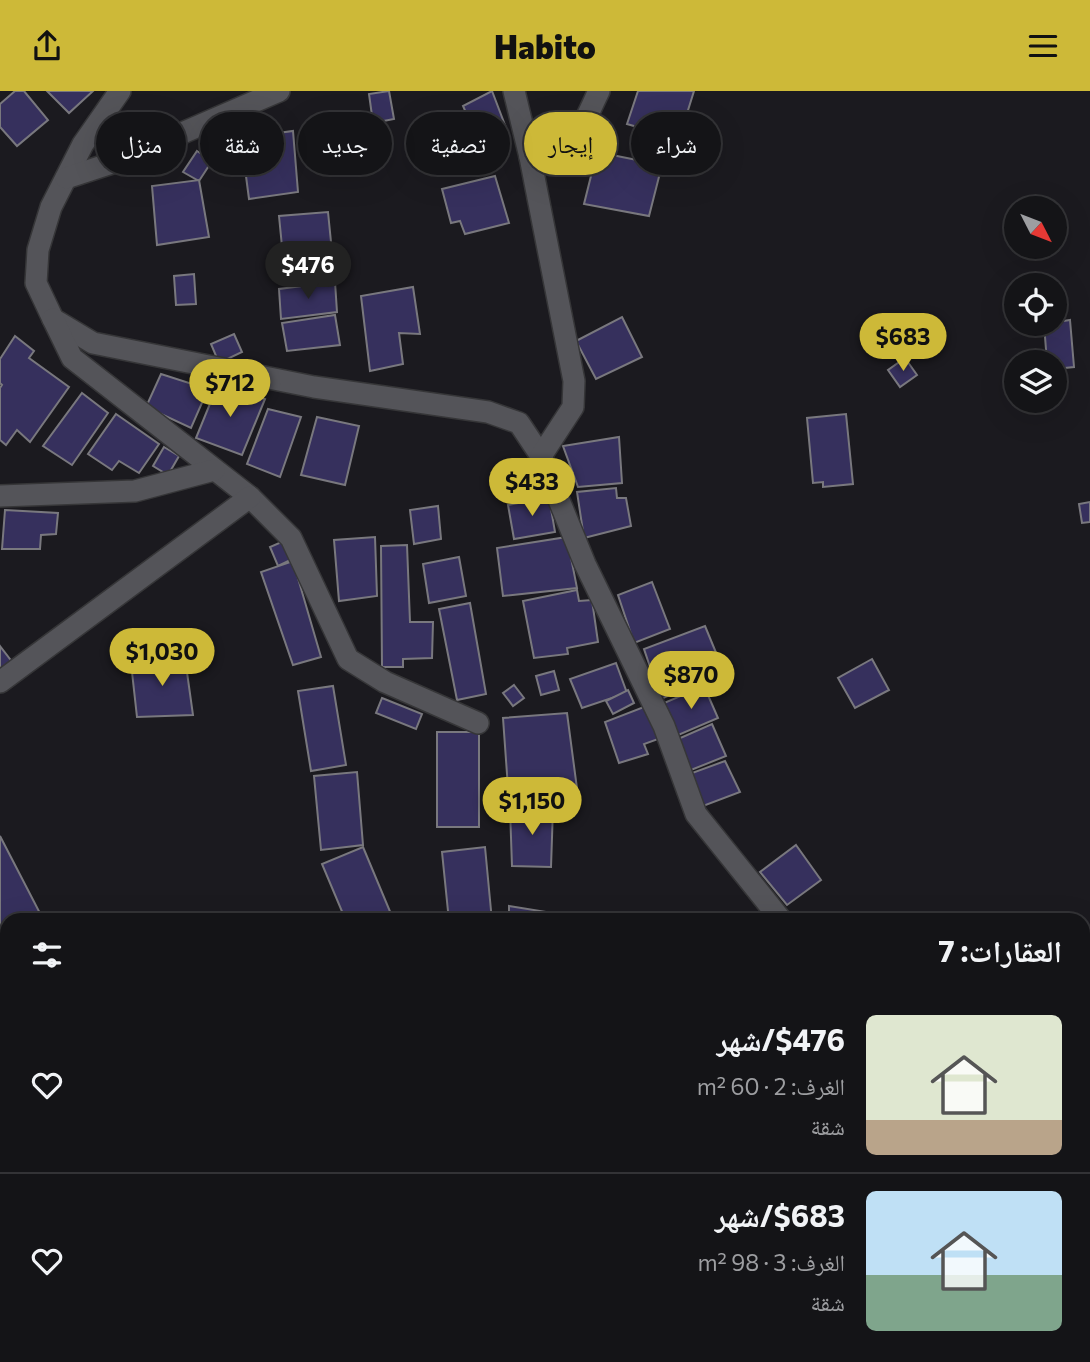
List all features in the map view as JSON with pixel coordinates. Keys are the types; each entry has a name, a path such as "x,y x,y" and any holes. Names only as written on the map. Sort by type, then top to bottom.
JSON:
{"street":[{"path":"120,91 83,144 51,207 38,250 36,283 72,358 250,497 291,538 348,659 385,682 478,723"},
{"path":"66,178 118,160 279,91"},
{"path":"514,91 524,132"},
{"path":"589,112 599,91"},
{"path":"534,175 574,381 573,407 541,456"},
{"path":"53,319 93,344 314,387 488,412 519,423 541,456 585,564 664,726 696,814 776,913"},
{"path":"0,496 135,491 214,470"},
{"path":"0,682 250,497"}],"building":[{"path":"15,91 24,91 48,120 17,146 0,127 0,104"},
{"path":"47,91 93,91 69,113"},
{"path":"389,91 394,119 392,112 371,112 369,94"},
{"path":"492,91 500,112 466,112 463,106"},
{"path":"638,91 694,91 687,112 631,112"},
{"path":"293,131 298,192 249,199 246,175 284,175 284,132"},
{"path":"197,151 200,153 200,175 203,175 199,181 186,174 186,168"},
{"path":"617,156 631,159 631,175 659,175 649,216 584,204 591,175 617,175"},
{"path":"495,176 509,223 465,234 460,221 451,223 442,189"},
{"path":"199,180 209,237 157,245 152,186"},
{"path":"328,212 334,272 285,277 279,216"},
{"path":"194,274 196,304 176,305 174,276"},
{"path":"335,282 337,312 281,319 279,289"},
{"path":"413,287 420,334 399,333 403,364 370,371 361,296"},
{"path":"335,315 340,345 287,351 282,323"},
{"path":"622,317 642,357 596,379 576,341"},
{"path":"1067,320 1070,320 1074,367 1067,368 1067,350 1046,350 1045,336 1067,336"},
{"path":"234,334 242,352 219,363 211,344"},
{"path":"15,336 34,351 29,358 69,387 30,442 17,430 6,445 0,440 0,359"},
{"path":"905,358 917,375 900,387 888,370"},
{"path":"161,374 208,389 191,428 146,407"},
{"path":"218,384 265,399 242,455 196,438"},
{"path":"82,393 108,413 72,465 43,446"},
{"path":"268,409 301,417 280,477 247,464"},
{"path":"116,414 159,444 139,473 119,461 112,470 88,454"},
{"path":"846,414 853,484 823,487 823,482 813,483 807,418"},
{"path":"317,417 359,426 345,485 301,475"},
{"path":"619,437 622,483 578,487 563,446"},
{"path":"164,447 179,456 168,475 153,466"},
{"path":"616,488 617,498 626,498 631,526 584,538 577,492"},
{"path":"549,497 555,532 514,539 508,505"},
{"path":"1090,502 1090,522 1082,523 1079,504"},
{"path":"438,506 441,539 414,544 410,510"},
{"path":"5,510 58,513 56,534 41,535 40,549 2,549"},
{"path":"293,537 301,555 278,566 270,547"},
{"path":"375,537 377,596 339,601 334,540"},
{"path":"567,537 577,588 503,596 497,548"},
{"path":"407,545 410,622 433,622 432,658 403,659 403,667 382,667 381,546"},
{"path":"459,557 466,596 429,603 423,564"},
{"path":"293,561 321,657 293,665 261,572"},
{"path":"652,582 670,629 634,643 618,595"},
{"path":"577,590 579,601 592,600 598,642 567,648 568,654 534,658 523,601"},
{"path":"470,603 486,694 457,700 439,609"},
{"path":"705,626 724,672 661,699 644,649"},
{"path":"0,646 13,663 0,672"},
{"path":"185,658 193,715 137,717 131,663"},
{"path":"872,659 889,690 855,708 838,678"},
{"path":"616,663 627,693 582,708 570,679"},
{"path":"554,671 559,690 541,695 536,676"},
{"path":"514,685 524,698 513,706 503,693"},
{"path":"333,686 346,765 311,771 298,691"},
{"path":"704,686 718,718 676,736 664,703"},
{"path":"628,690 634,703 613,714 606,701"},
{"path":"382,698 422,714 416,729 376,713"},
{"path":"649,705 661,738 644,744 648,754 619,763 605,722"},
{"path":"567,713 578,796 509,802 503,718"},
{"path":"712,724 726,756 691,770 678,739"},
{"path":"437,732 479,732 479,827 437,827"},
{"path":"725,761 740,792 703,806 692,773"},
{"path":"357,772 363,845 321,850 314,776"},
{"path":"553,808 551,867 512,866 510,809"},
{"path":"0,836 40,913 0,913"},
{"path":"796,845 821,880 787,905 760,872"},
{"path":"363,847 391,913 343,913 322,864"},
{"path":"485,847 491,913 448,913 442,852"},
{"path":"509,906 553,913 509,913"}]}
